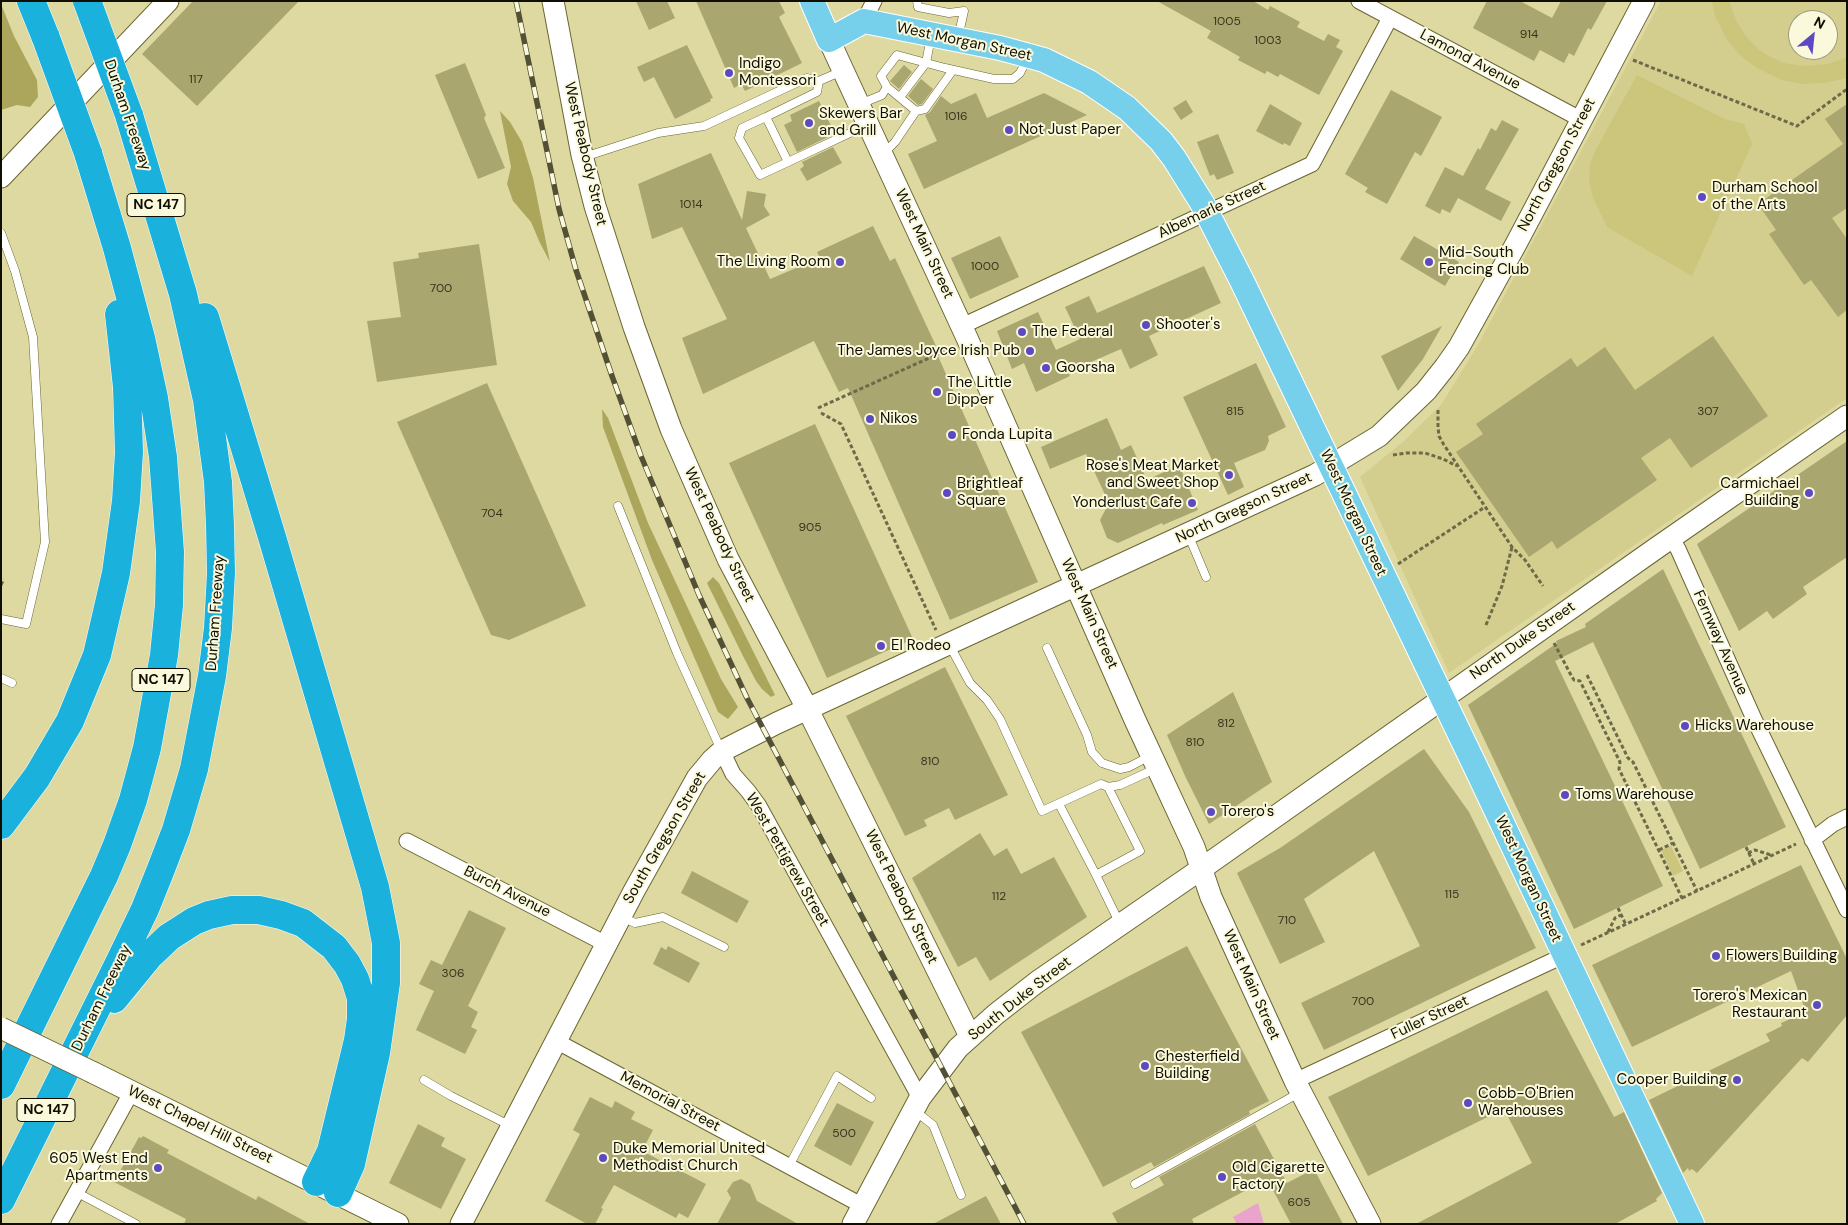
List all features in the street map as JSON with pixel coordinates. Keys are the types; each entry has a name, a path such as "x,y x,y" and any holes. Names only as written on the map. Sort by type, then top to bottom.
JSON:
{"highway":[{"name":"NC 147","path":"1,1085 100,885 133,800 157,701 169,605 170,552 163,457 154,398 141,338 117,248 88,153 31,1"},
{"name":"Durham Freeway","path":"1,1200 145,909 176,830 194,769 212,676 218,628 221,573 218,482 207,400 183,294 129,115 86,1"},
{"path":"1,825 42,769 74,712 97,655 116,573 126,501 129,452 123,337 116,298 117,248"},
{"path":"183,294 205,317 217,354 376,886 386,944 386,982 376,1053 351,1164 327,1188"},
{"path":"91,1020 117,997 137,970 169,938 194,921 232,910 258,910 281,915 303,923 334,947 347,964 355,979 361,998 358,1040 332,1151 327,1188"}],"main road":[{"path":"1,177 168,1"},
{"name":"West Peabody Street","path":"553,1 583,158 610,254 671,429 728,559 808,710 970,1036"},
{"name":"West Main Street","path":"812,1 962,326 1154,762 1194,847 1211,897 1298,1086 1370,1224"},
{"name":"North Gregson Street","path":"1076,586 1331,467 1380,436 1426,391 1445,367 1476,318 1644,1"},
{"name":"West Morgan Street","path":"829,40 869,11 931,35 1030,56 1060,67 1090,82 1127,108 1161,141 1174,158 1208,213 1442,698 1571,951 1688,1221"},
{"name":"North Duke Street","path":"1202,869 1442,698 1847,416"},
{"name":"South Gregson Street","path":"461,1224 606,944 704,768 722,751 777,723 808,710 943,639 1076,586"},
{"name":"South Duke Street","path":"858,1215 916,1104 942,1067 970,1036 1037,982 1202,869"},
{"name":"West Chapel Hill Street","path":"1,1028 132,1091 398,1224"}],"street":[{"name":"Lamond Avenue","path":"1359,1 1582,120"},
{"name":"Albemarle Street","path":"962,326 1312,164 1390,18"},
{"name":"Fernway Avenue","path":"1671,538 1678,549 1756,724 1847,910"},
{"name":"West Pettigrew Street","path":"722,751 733,774 759,806 916,1104"},
{"path":"1812,840 1833,824 1847,817"},
{"name":"Burch Avenue","path":"407,841 606,944"},
{"name":"Fuller Street","path":"1298,1086 1571,951"},
{"name":"Memorial Street","path":"556,1040 789,1166 858,1215"},
{"path":"59,1224 132,1091"}],"lane":[{"path":"917,1 918,7 949,13 964,11 958,40"},
{"path":"900,97 926,63 931,35"},
{"path":"916,111 887,87 880,76 897,55 994,79 1013,79 1020,73 1030,56"},
{"path":"583,158 658,133 704,126 807,78 819,82 844,70"},
{"path":"882,154 894,142 916,111 925,109 952,70"},
{"path":"819,82 817,92 742,128 739,138 760,175 869,124"},
{"path":"860,105 882,95 887,87"},
{"path":"766,117 788,162"},
{"path":"1,232 15,271 31,330 45,542 26,624 1,619"},
{"name":"West Pettigrew Street","path":"618,506 677,653 722,751"},
{"path":"1188,534 1206,577"},
{"path":"943,639 970,683 987,700 1000,719 1042,811 1101,784 1108,788 1140,851 1096,875"},
{"path":"1047,648 1087,735 1092,752 1102,763 1120,769 1154,762"},
{"path":"1,678 12,683"},
{"path":"1108,788 1120,785 1154,762"},
{"path":"1058,804 1121,925"},
{"path":"621,916 636,923 663,917 724,947"},
{"path":"789,1166 837,1076 871,1098"},
{"path":"424,1080 451,1096 511,1126"},
{"path":"1135,1184 1298,1086"},
{"path":"916,1104 932,1125 961,1194"},
{"path":"76,1192 136,1224"}],"path":[{"path":"1628,58 1797,126 1847,89"},
{"path":"818,408 947,350"},
{"path":"1438,410 1439,436 1484,507 1512,547 1525,560 1543,586"},
{"path":"821,413 841,424 943,639"},
{"path":"1393,455 1425,453 1444,459 1457,466"},
{"path":"1398,565 1484,507"},
{"path":"1486,625 1499,596 1512,547"},
{"path":"1,585 4,579"},
{"path":"1552,640 1572,677 1580,681 1620,762 1620,769 1682,898"},
{"path":"1588,675 1628,758 1633,762 1697,891"},
{"path":"1620,762 1628,758"},
{"path":"1659,850 1673,843"},
{"path":"1571,951 1796,844"},
{"path":"1746,847 1754,864"},
{"path":"1748,853 1755,850 1771,856"},
{"path":"1618,908 1626,925"},
{"path":"1608,933 1615,918 1621,915"}],"shaded area":[{"name":"Durham School of the Arts","path":"1661,1 1847,1 1847,398 1449,673 1360,477 1404,441 1441,405 1478,345"},
{"path":"1712,1 1729,1 1736,20 1745,35 1758,49 1769,56 1784,63 1804,66 1828,64 1847,57 1847,78 1825,83 1803,84 1781,80 1757,68 1742,57 1727,40 1715,16"},
{"path":"1,4 14,36 37,80 38,97 30,107 17,105 1,110"},
{"path":"1637,75 1725,119 1744,124 1752,144 1692,276 1607,227 1592,195 1589,179 1590,164 1595,151"},
{"path":"500,111 510,122 522,142 533,178 550,262 531,222 513,201 507,184 511,167"},
{"path":"602,409 608,418 648,523 721,679 738,707 728,719 718,712 652,560 603,427"},
{"path":"713,577 719,583 775,695 771,697 756,681 707,583"},
{"path":"1671,846 1683,871 1673,876 1661,850"},
{"path":"1258,1203 1264,1224 1237,1224 1233,1217"}],"building":[{"path":"193,1 299,1 197,106 142,54"},
{"path":"636,1 667,1 675,18 649,30"},
{"path":"696,1 779,1 785,13 779,17 802,63 745,91 741,84 734,88"},
{"path":"1157,1 1253,1 1268,10 1270,6 1300,22 1297,27 1324,41 1328,34 1340,40 1336,47 1343,51 1319,95 1280,74 1278,77 1267,71 1265,74 1238,60 1240,57 1207,38 1211,31"},
{"path":"1487,1 1520,1 1552,18 1561,1 1607,1 1591,30 1588,28 1574,56 1569,53 1564,63 1540,50 1534,61 1473,28"},
{"path":"687,45 713,98 710,99 711,101 675,119 654,77 644,82 637,67"},
{"path":"465,63 486,115 484,118 505,168 478,179 435,75"},
{"path":"904,65 912,72 899,89 890,81"},
{"path":"921,79 933,89 922,104 918,105 908,96"},
{"path":"1391,90 1442,117 1421,156 1415,152 1387,204 1365,192 1368,188 1345,174"},
{"name":"Not Just Paper","path":"976,93 987,118 1044,93 1087,115 924,189 908,154 937,141 925,115 930,112 941,96 951,104"},
{"path":"1186,100 1193,112 1181,120 1173,108"},
{"name":"Skewers Bar and Grill","path":"819,101 833,130 826,133 828,137 797,152 784,125 792,121 790,115"},
{"path":"1270,104 1302,123 1290,146 1284,143 1283,145 1256,131"},
{"path":"1847,104 1847,208 1832,218 1847,239 1847,310 1838,317 1811,280 1804,285 1769,234 1776,230 1758,204 1843,144 1825,119"},
{"path":"1502,120 1519,129 1485,189 1511,202 1501,221 1458,198 1450,213 1442,209 1440,214 1425,206 1445,167 1463,176 1478,148 1480,150 1491,128 1496,131"},
{"path":"1218,134 1234,173 1217,180 1214,174 1210,176 1197,142"},
{"path":"833,147 842,163 807,181 800,169 804,166 802,162"},
{"path":"711,153 742,220 747,191 766,194 764,206 770,215 746,228 770,279 820,258 817,252 873,226 890,261 895,258 936,346 934,347 1038,582 950,620 848,388 839,392 814,341 703,394 682,338 727,319 682,227 652,239 638,184"},
{"path":"1000,236 1019,277 970,299 951,258"},
{"path":"1414,236 1459,262 1445,286 1400,259"},
{"path":"479,244 497,365 377,382 367,321 401,317 393,262 419,258 418,253"},
{"path":"1204,266 1221,303 1149,336 1158,355 1130,369 1121,349 1068,372 1070,376 1036,392 1024,363 1012,369 997,331 1038,312 1056,350 1080,339 1065,307 1089,296 1097,313"},
{"path":"1442,326 1423,359 1398,391 1381,356"},
{"path":"1713,336 1768,416 1691,468 1670,438 1641,458 1657,480 1557,549 1552,541 1529,557 1456,452 1483,434 1476,424 1571,358 1577,367 1605,347 1635,390"},
{"path":"1256,363 1286,427 1268,436 1269,441 1265,450 1234,463 1244,487 1228,495 1183,397"},
{"path":"487,383 586,606 509,640 491,635 397,422"},
{"path":"1107,418 1121,450 1131,445 1147,480 1179,465 1198,510 1163,525 1162,523 1118,543 1107,538 1100,520 1109,503 1086,454 1050,469 1041,447"},
{"path":"815,424 913,639 827,678 729,463"},
{"name":"Carmichael Building","path":"1847,441 1847,557 1803,587 1807,594 1773,619 1767,611 1739,631 1697,544"},
{"path":"1663,569 1786,827 1700,869 1593,642 1555,661 1663,886 1574,929 1468,705 1557,643 1556,641 1586,627 1585,624"},
{"path":"945,667 1008,795 955,820 949,808 924,820 927,826 905,836 846,716"},
{"path":"1233,692 1272,782 1209,824 1167,735"},
{"path":"1424,749 1469,812 1536,948 1324,1050 1301,1003 1420,946 1374,851 1304,899 1325,942 1280,964 1237,873 1280,848"},
{"path":"980,833 994,856 1007,848 1021,874 1054,857 1087,917 990,981 976,957 958,967 912,878"},
{"name":"Flowers Building","path":"1801,865 1847,959 1847,1015 1808,1062 1802,1058 1697,1173 1692,1169 1689,1171 1688,1168 1683,1173 1649,1100 1770,1041 1766,1034 1782,1026 1781,1023 1806,1012 1791,971 1632,1047 1592,965"},
{"path":"692,871 749,901 737,923 681,893"},
{"path":"469,910 506,928 468,1006 478,1012 471,1027 477,1030 465,1054 416,1030 434,991 419,984 431,960 442,965"},
{"path":"668,946 700,963 689,983 653,964 661,947 666,950"},
{"name":"Chesterfield Building","path":"1187,946 1269,1101 1249,1111 1250,1114 1154,1167 1151,1162 1103,1187 1021,1032"},
{"name":"Cobb-O'Brien Warehouses","path":"1547,990 1614,1117 1624,1112 1662,1193 1656,1199 1657,1201 1615,1224 1416,1224 1532,1163 1504,1109 1368,1176 1328,1097"},
{"name":"Duke Memorial United Methodist Church","path":"590,1097 612,1108 615,1101 635,1112 631,1119 653,1130 642,1151 706,1184 688,1218 679,1213 676,1218 614,1185 601,1208 603,1209 595,1224 587,1224 545,1201 580,1134 573,1130"},
{"path":"837,1103 874,1122 851,1166 814,1146"},
{"path":"418,1124 445,1138 441,1146 466,1159 441,1209 389,1183"},
{"name":"Old Cigarette Factory","path":"1255,1124 1287,1183 1314,1169 1343,1224 1291,1224 1267,1179 1192,1219 1194,1224 1118,1224 1112,1213 1164,1185 1159,1177"},
{"name":"605 West End Apartments","path":"143,1136 169,1150 167,1153 256,1200 258,1196 310,1224 184,1224 186,1219 114,1182 139,1137"},
{"path":"741,1179 750,1184 757,1201 798,1224 717,1224 731,1198 727,1191 733,1182"},
{"path":"986,1196 1001,1224 933,1224"}],"railway":[{"path":"516,1 559,209 576,270 641,456 699,595 747,698 1024,1224"}],"place":[{"name":"Indigo Montessori","path":"729,73"},
{"name":"Skewers Bar and Grill","path":"809,123"},
{"name":"Not Just Paper","path":"1009,130"},
{"name":"Durham School of the Arts","path":"1702,197"},
{"name":"The Living Room","path":"840,262"},
{"name":"Mid-South Fencing Club","path":"1429,262"},
{"name":"Shooter's","path":"1146,325"},
{"name":"The Federal","path":"1022,332"},
{"name":"The James Joyce Irish Pub","path":"1030,351"},
{"name":"Goorsha","path":"1046,368"},
{"name":"The Little Dipper","path":"937,392"},
{"name":"Nikos","path":"870,419"},
{"name":"Fonda Lupita","path":"952,435"},
{"name":"Rose's Meat Market and Sweet Shop","path":"1229,475"},
{"name":"Brightleaf Square","path":"947,493"},
{"name":"Carmichael Building","path":"1809,493"},
{"name":"Yonderlust Cafe","path":"1192,503"},
{"name":"El Rodeo","path":"881,646"},
{"name":"Hicks Warehouse","path":"1685,726"},
{"name":"Toms Warehouse","path":"1565,795"},
{"name":"Torero's","path":"1211,812"},
{"name":"Flowers Building","path":"1716,956"},
{"name":"Torero's Mexican Restaurant","path":"1817,1005"},
{"name":"Chesterfield Building","path":"1145,1066"},
{"name":"Cooper Building","path":"1737,1080"},
{"name":"Cobb-O'Brien Warehouses","path":"1468,1103"},
{"name":"Duke Memorial United Methodist Church","path":"603,1158"},
{"name":"605 West End Apartments","path":"158,1168"},
{"name":"Old Cigarette Factory","path":"1222,1177"}]}
